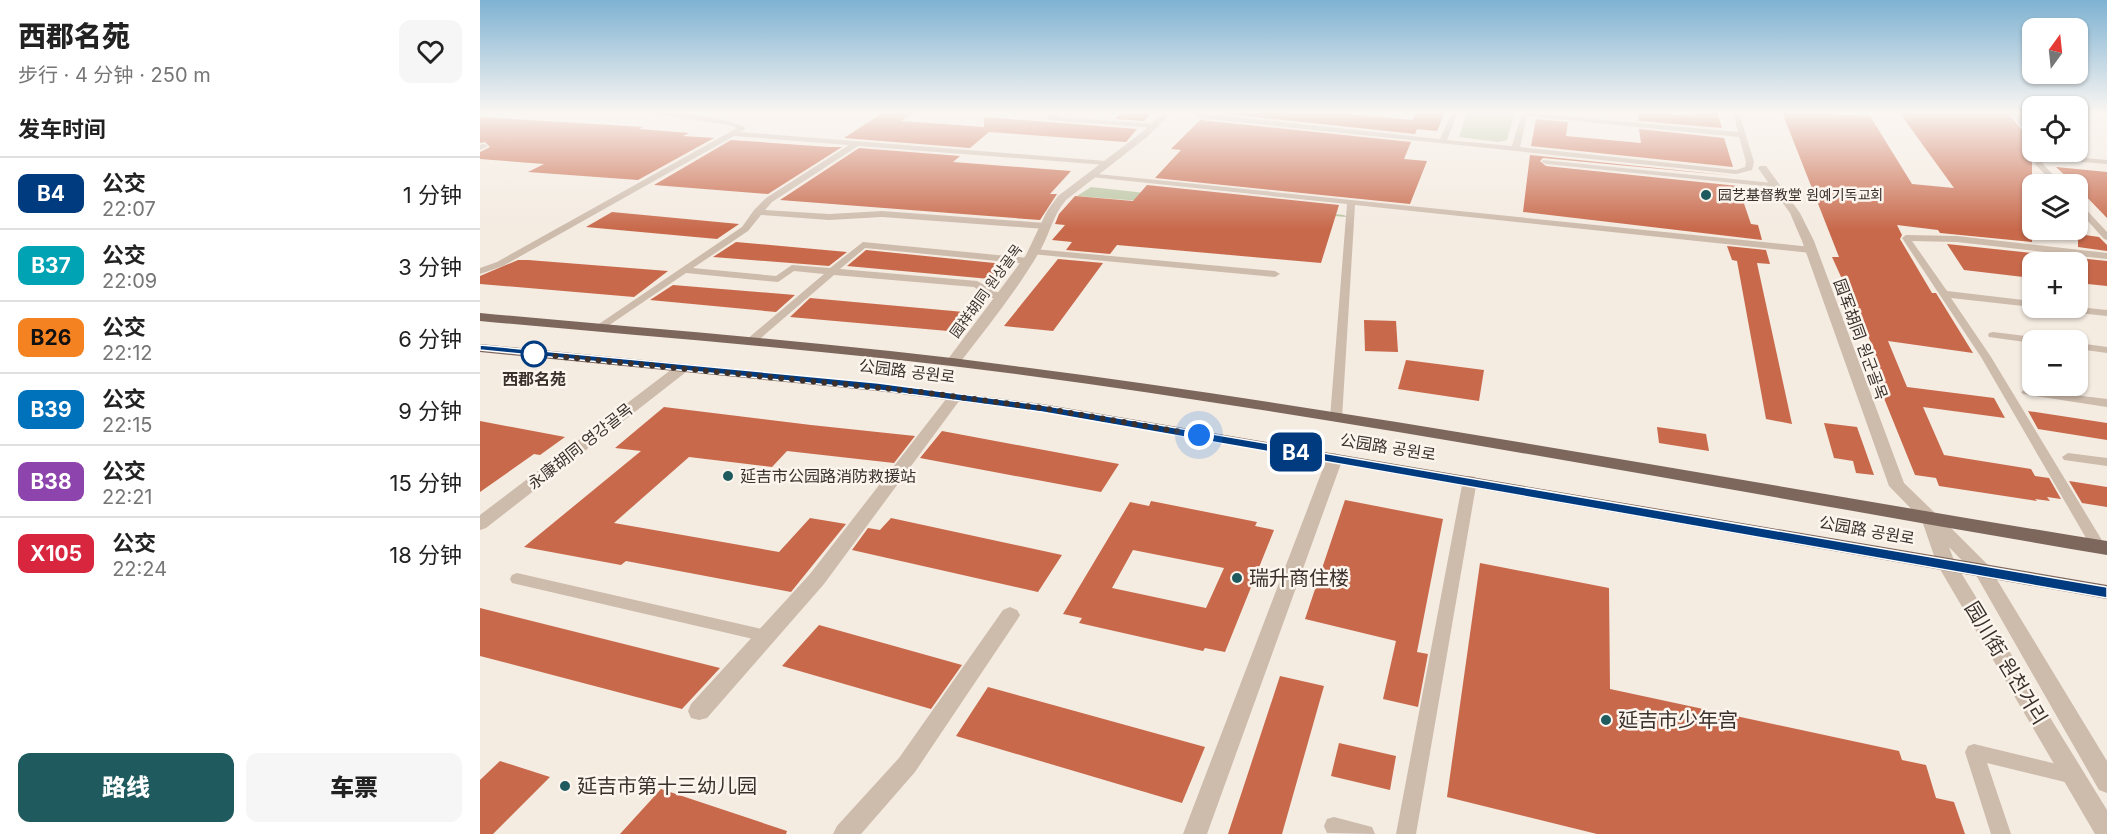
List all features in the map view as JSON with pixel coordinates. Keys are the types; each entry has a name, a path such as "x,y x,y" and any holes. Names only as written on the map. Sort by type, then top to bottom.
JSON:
{"main road":[{"name":"公园路 공원로","path":"480,317 952,362 1336,418 2102,547"},
{"name":"公园路 공원로","path":"483,350 955,397 1042,408 1470,480 2107,592"}],"street":[{"name":"园祥胡同 원상골목","path":"952,362 1031,256 1061,199 1122,151"},
{"name":"园军胡同 원군골목","path":"1756,165 1795,213 1811,250 1897,486 1930,518"},
{"name":"永康胡同 영강골목","path":"480,524 681,369"},
{"path":"699,711 817,579 955,397"},
{"path":"1195,834 1335,458"},
{"name":"园川街 원천거리","path":"1930,518 1946,564 2107,832"},
{"name":"园川街 원천거리","path":"1930,518 1982,570 2107,782"},
{"path":"845,834 907,765 1010,615"}],"lane":[{"path":"480,272 500,264 704,151"},
{"path":"598,328 745,229 769,200 845,151"},
{"path":"947,151 1106,163"},
{"path":"1550,151 1736,172 1756,165 1750,151"},
{"path":"2088,159 2107,162"},
{"path":"1546,162 1773,185"},
{"path":"2038,162 2048,174"},
{"path":"1091,175 1811,250"},
{"path":"1336,418 1351,203"},
{"path":"757,212 829,217 882,214 1045,226"},
{"path":"2088,217 2107,237"},
{"path":"2102,547 1946,294 1906,238 1946,238 2107,256"},
{"path":"750,342 863,245 1275,274"},
{"path":"480,279 500,264"},
{"path":"685,270 778,279 792,268 832,271 977,284 992,295 1001,297"},
{"path":"1946,294 2022,303"},
{"path":"2088,311 2107,313"},
{"path":"1993,335 2022,338"},
{"path":"2088,347 2107,350"},
{"path":"2056,396 2107,403"},
{"path":"2068,457 2107,462"},
{"path":"1406,834 1470,480"},
{"path":"517,579 766,636"},
{"path":"2001,834 1974,752 2075,776"},
{"path":"1334,826 1365,834"}],"green space":[{"path":"1091,187 1344,215 1347,217 1077,196"}],"building":[{"path":"691,151 638,180 528,172 544,164 480,159 480,152"},
{"path":"712,151 836,151 768,194 654,185"},
{"path":"855,151 896,151 960,156 953,162 1071,171 1050,194 1057,194 1040,220 780,200"},
{"path":"1180,151 1407,151 1404,159 1427,161 1410,204 1155,178"},
{"path":"1578,151 1728,151 1733,167"},
{"path":"1797,151 1892,151 1912,184 1954,188 1927,151 2022,151 2022,162 2032,162 2032,174 2022,174 2022,240 2032,240 2032,242 1940,233 1938,230 1897,225 1902,235 1900,239 1932,293 1936,293 1973,353 1888,341 1907,387 1994,398 2005,418 1923,407 1944,455 2031,469 2035,476 2049,478 2061,499 2047,497 2050,501 2035,499 2037,501 1939,486 1936,478 1915,475 1862,344 1872,345 1832,257 1839,257"},
{"path":"1530,155 1735,176 1543,158 1540,161 1546,166 1738,186 1751,224 1758,225 1762,240 1523,212"},
{"path":"2056,167 2107,172 2107,218 2088,198 2088,174 2063,174"},
{"path":"1147,185 1339,205 1321,263 1117,245 1110,254 1066,250 1072,242 1052,240 1065,225 1055,224 1059,214 1075,196 1133,201"},
{"path":"612,212 739,224 717,239 586,227"},
{"path":"2088,235 2099,237 2107,245 2107,251 2078,247 2078,240 2088,240"},
{"path":"736,242 847,252 829,266 713,257"},
{"path":"1947,244 2023,252 2022,277 1964,270"},
{"path":"1727,246 1766,250 1770,264 1757,263 1792,424 1766,419 1737,261 1732,260"},
{"path":"866,250 1004,264 990,279 847,266"},
{"path":"1058,259 1103,263 1053,331 1004,326"},
{"path":"2088,259 2107,261 2107,286 2088,284"},
{"path":"518,260 668,271 634,297 480,284 480,276"},
{"path":"673,285 795,295 776,312 650,300"},
{"path":"810,298 964,312 948,331 790,317"},
{"path":"1364,320 1396,321 1398,352 1365,351"},
{"path":"1406,360 1484,370 1479,401 1398,389"},
{"path":"664,407 915,436 894,463 787,451 772,467 689,457 614,523 779,552 810,518 846,524 791,592 626,561 621,565 524,547 641,451 615,448"},
{"path":"2028,411 2107,423 2107,440 2038,429"},
{"path":"480,421 565,437 540,455 534,454 480,492"},
{"path":"1824,423 1857,427 1874,475 1856,473 1853,461 1834,458"},
{"path":"1657,427 1706,434 1709,451 1659,443"},
{"path":"942,431 1119,464 1101,492 920,458"},
{"path":"2069,481 2107,487 2107,507 2082,503"},
{"path":"1345,500 1443,519 1417,652 1428,654 1418,707 1383,699 1396,641 1305,619"},
{"name":"瑞升商住楼","path":"1151,501 1257,522 1255,526 1274,530 1225,652 1205,648 1203,651 1079,623 1082,618 1063,614 1130,502 1149,506","holes":["1133,550 1224,568 1206,608 1112,588"]},
{"path":"891,518 1062,555 1038,592 852,550 868,528 880,530"},
{"name":"延吉市少年宫","path":"1480,563 1609,588 1610,689 1899,751 1902,760 1926,765 1936,798 1954,802 1965,834 1597,834 1447,797"},
{"path":"480,608 720,668 682,709 480,656"},
{"path":"819,625 962,665 931,709 782,666"},
{"path":"1280,676 1324,686 1282,834 1228,834"},
{"path":"988,687 1205,747 1182,803 956,736"},
{"path":"1339,743 1396,756 1390,790 1331,776"},
{"path":"500,761 550,777 493,834 480,834 480,780"},
{"path":"661,789 787,831 786,834 620,834"}],"bus line":[{"name":"B4","path":"480,348 878,387 1042,408 1494,484 2107,592"}],"place":[{"name":"园艺基督教堂 원예기독교회","path":"1706,195"},
{"name":"西郡名苑","path":"534,354"},
{"name":"延吉市公园路消防救援站","path":"728,476"},
{"name":"瑞升商住楼","path":"1237,578"},
{"name":"延吉市少年宫","path":"1606,720"},
{"name":"延吉市第十三幼儿园","path":"565,786"}],"route":[{"path":"534,354 921,392 1042,408 1199,435"}]}
